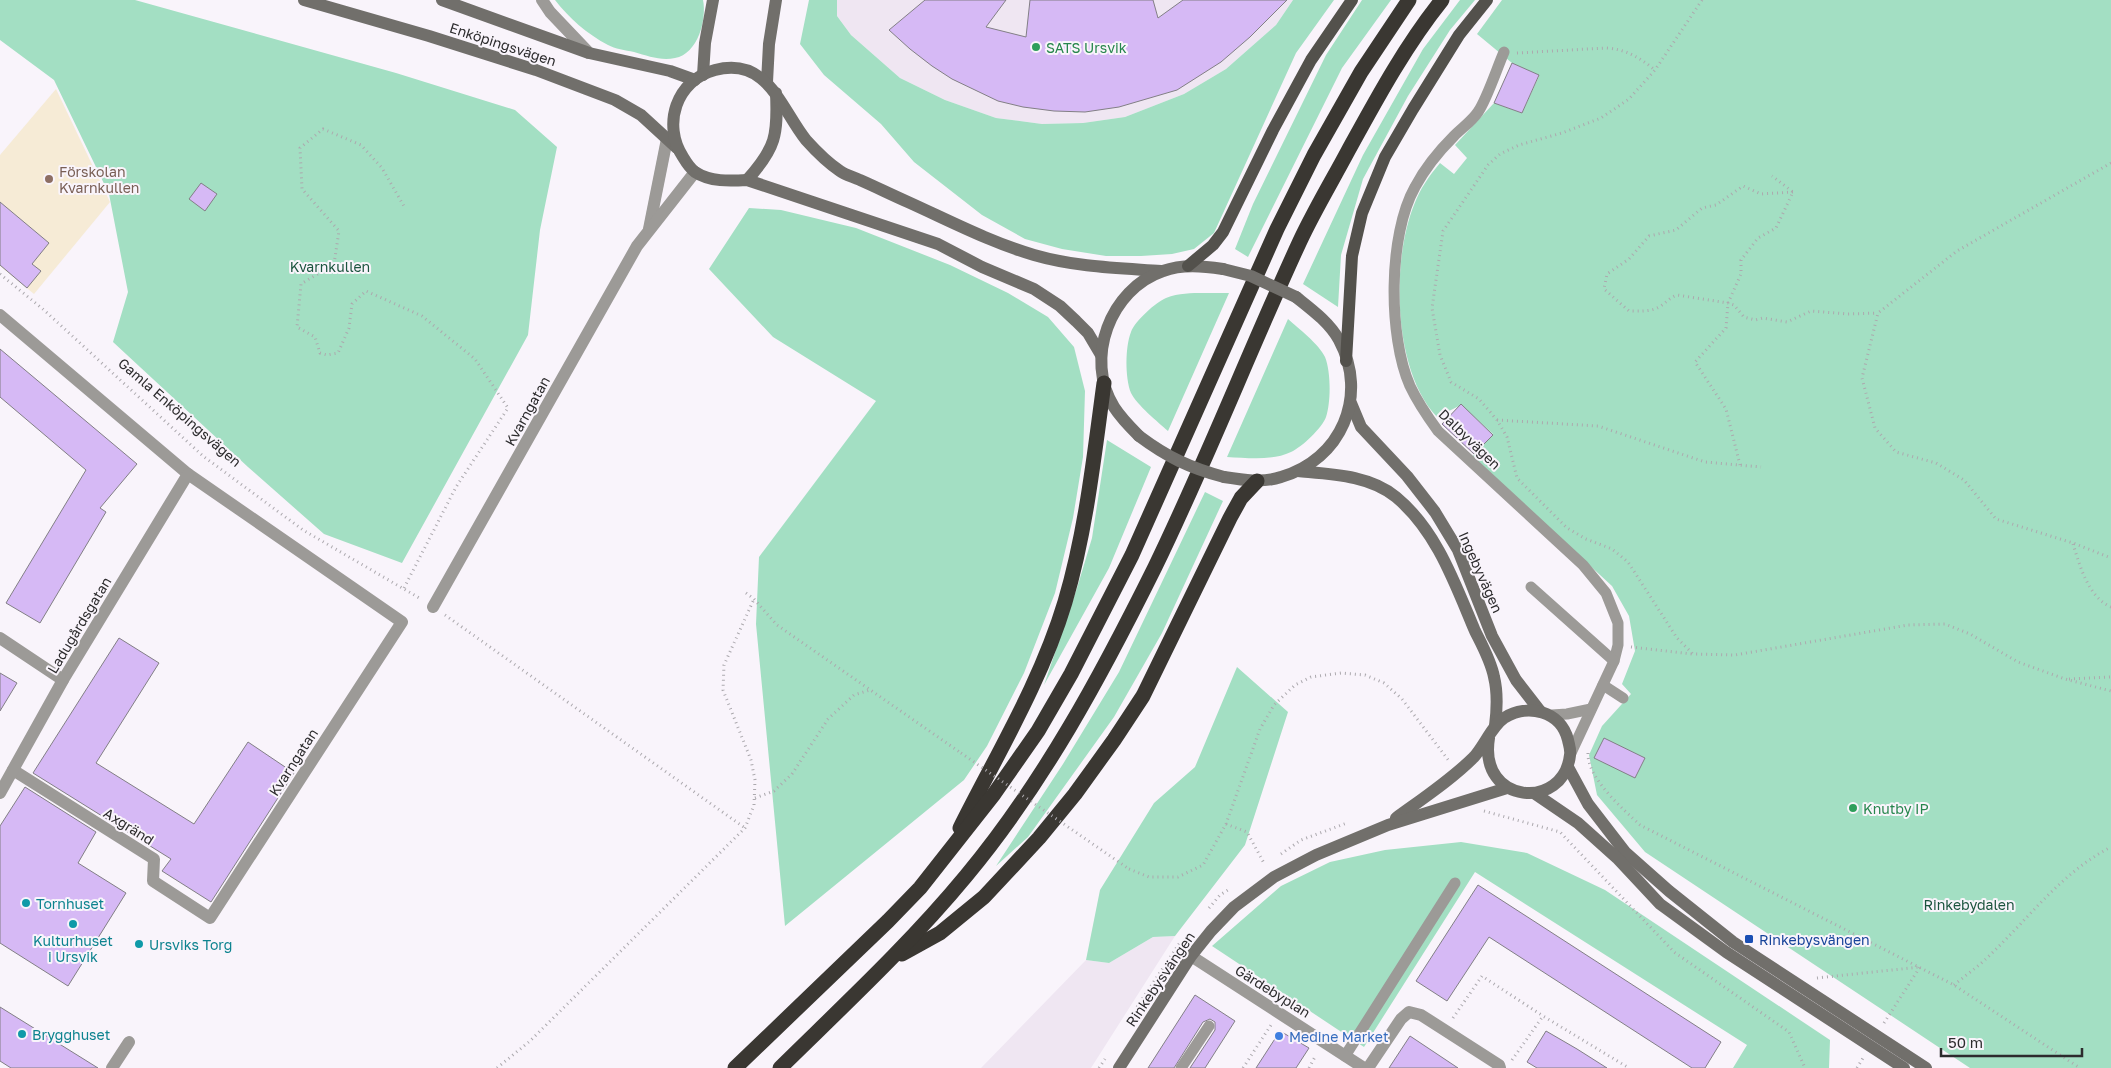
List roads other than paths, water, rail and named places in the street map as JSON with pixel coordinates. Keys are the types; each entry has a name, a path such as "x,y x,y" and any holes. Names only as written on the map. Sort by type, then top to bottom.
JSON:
{"highway":[{"path":"735,1068 920,888 994,794 1032,739 1071,674 1132,556 1277,230 1314,155 1361,72 1408,0"},
{"path":"780,1068 887,962 968,874 1017,809 1061,743 1093,688 1156,565 1302,238 1366,118 1400,62 1442,0"},
{"path":"944,858 1024,704 1044,658 1064,603 1082,538 1104,383"},
{"path":"887,962 940,933 984,897 1039,838 1075,794 1143,696 1230,518 1241,498 1258,481"}],"main road":[{"path":"1188,266 1213,245 1224,232 1273,130 1311,60 1352,0"},
{"path":"1346,361 1352,256 1362,213 1385,157 1413,109 1459,35 1487,0"}],"street":[{"name":"Enköpingsvägen","path":"304,0 429,36 536,70 607,97 641,115 678,148"},
{"name":"Enköpingsvägen","path":"442,0 589,52 699,77"},
{"path":"542,0 550,12 589,52"},
{"path":"699,77 713,0"},
{"path":"767,82 769,44 776,0"},
{"path":"1101,355 1088,333 1060,306 1034,289 982,267 938,244 747,180 729,182 713,179 695,172 678,148 673,133 673,118 684,90 699,77 716,70 731,68 746,70 767,82 806,140 840,171 999,243 1034,255 1069,263 1161,271 1188,266 1223,269 1251,276 1296,297 1326,323 1339,340 1351,380 1351,403 1336,440 1312,463 1279,478 1258,481 1224,477 1183,464 1161,452 1139,436 1113,405 1104,383 1101,355 1109,320 1128,293 1161,271"},
{"path":"747,180 761,164 775,139 776,93"},
{"path":"648,232 667,139"},
{"name":"Kvarngatan","path":"434,607 637,246 695,172"},
{"path":"0,315 188,474"},
{"name":"Ingebyvägen","path":"1351,403 1361,427 1407,476 1435,512 1454,542 1492,636 1516,680 1546,713"},
{"name":"Ingebyvägen","path":"1298,471 1342,475 1371,483 1396,496 1422,526 1445,560 1494,675 1498,707 1495,726"},
{"name":"Kvarngatan","path":"188,474 402,622 210,918"},
{"name":"Ladugårdsgatan","path":"0,793 64,680 188,474"},
{"path":"0,638 64,680"},
{"name":"Rinkebysvängen","path":"1388,824 1474,757 1502,719 1514,712 1546,713"},
{"path":"1534,793 1547,789 1559,781 1568,767 1571,753 1566,732 1546,713"},
{"name":"Rinkebysvängen","path":"1489,738 1487,752 1492,772 1507,788 1519,792 1534,793 1578,823 1617,858 1660,904 1726,952 1904,1068"},
{"path":"1568,767 1588,804 1625,852 1669,892 1733,942 1926,1068"},
{"name":"Axgränd","path":"13,770 154,859 153,881 210,918"},
{"name":"Rinkebysvängen","path":"1119,1068 1191,956 1211,931 1234,907 1274,877 1316,855 1388,824 1507,788"},
{"name":"Gärdebyplan","path":"1191,956 1364,1068"},
{"path":"1368,1068 1401,1019 1408,1012 1421,1015 1499,1065 1500,1068"},
{"path":"112,1068 129,1042"}],"lane":[{"name":"Dalbyvägen","path":"1504,52 1478,111 1432,161 1414,187 1402,218 1396,253 1395,329 1400,356 1410,385 1424,414 1438,431 1583,565 1606,593 1618,623 1618,645 1614,661 1571,753"},
{"path":"1531,586 1614,661"},
{"path":"1603,685 1623,698"},
{"path":"1546,713 1567,714 1591,709"},
{"path":"1345,1056 1455,883"},
{"path":"1181,1068 1209,1026"}],"place":[{"name":"SATS Ursvik","path":"1036,47"},
{"name":"Förskolan Kvarnkullen","path":"49,179"},
{"name":"Knutby IP","path":"1853,808"},
{"name":"Tornhuset","path":"26,903"},
{"name":"Kulturhuset i Ursvik","path":"73,924"},
{"name":"Rinkebysvängen","path":"1749,939"},
{"name":"Ursviks Torg","path":"139,944"},
{"name":"Brygghuset","path":"22,1034"},
{"name":"Medine Market","path":"1279,1036"}],"park label":[{"name":"Kvarnkullen","path":"330,266"},
{"name":"Rinkebydalen","path":"1969,904"}]}
